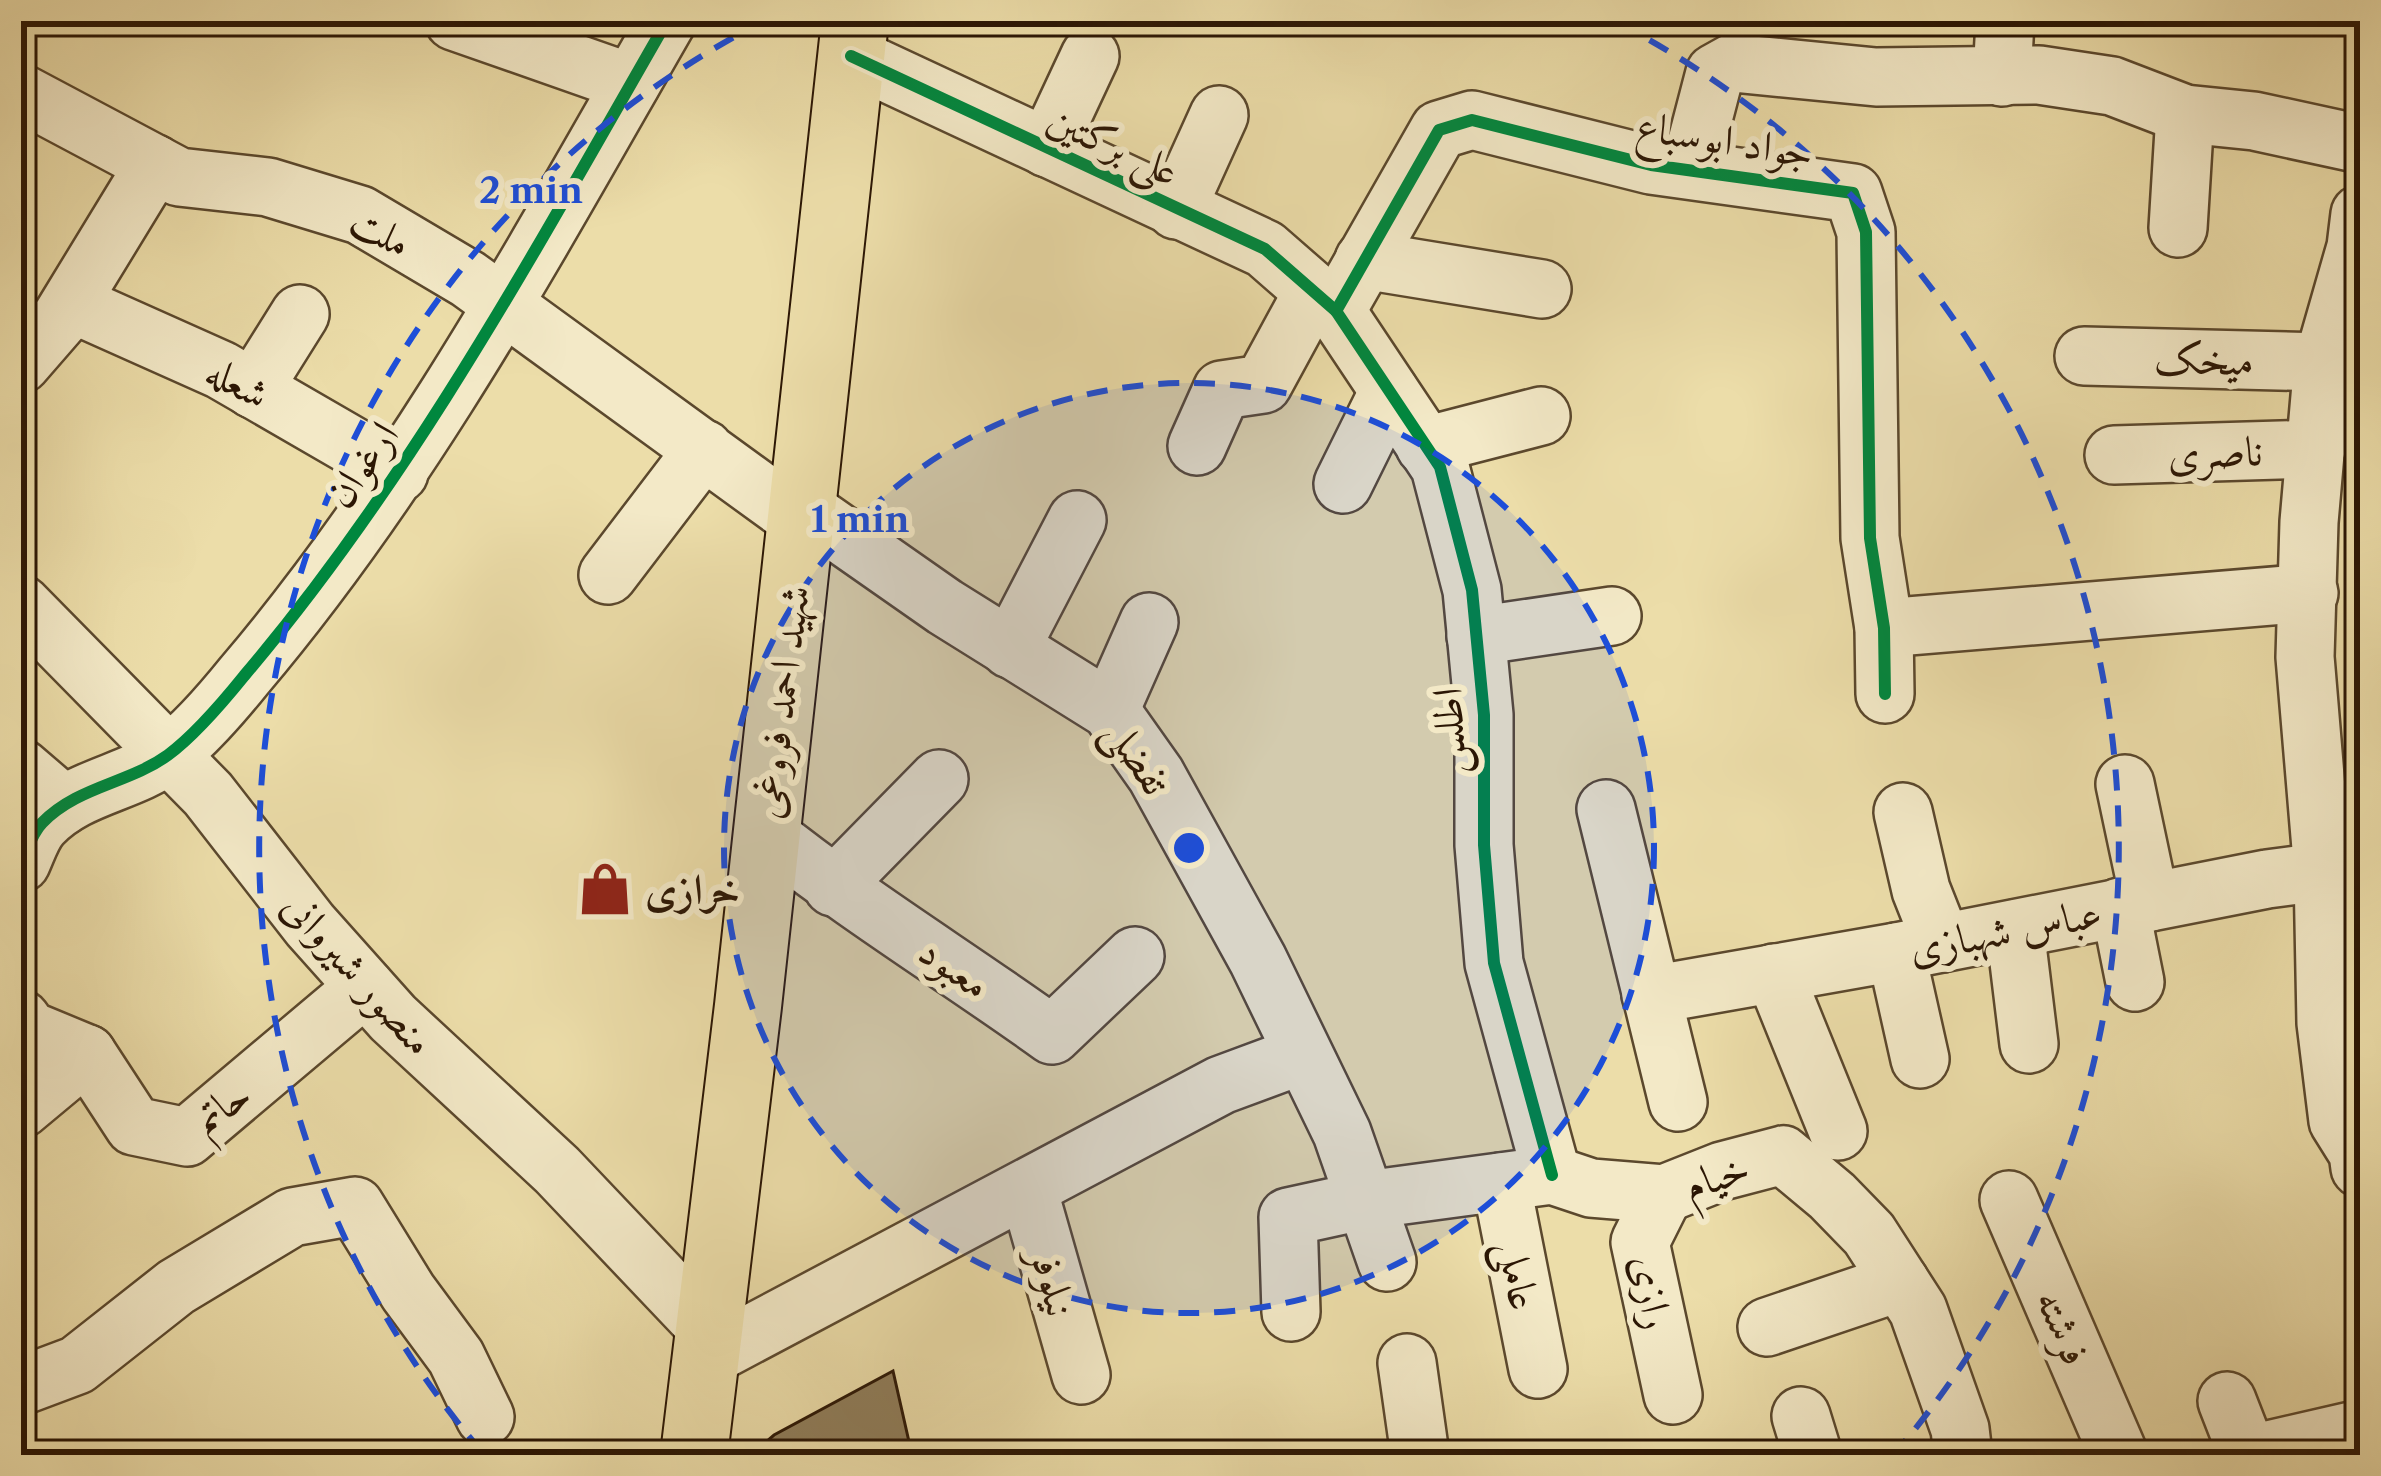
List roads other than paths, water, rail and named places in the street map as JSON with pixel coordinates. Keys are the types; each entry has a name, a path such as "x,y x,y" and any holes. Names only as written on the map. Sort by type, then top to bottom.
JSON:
{"main road":[{"name":"شهید احمد فروغی","path":"694,1455 853,38"}],"street":[{"path":"454,21 631,83"},
{"name":"ارغوان","path":"21,863 39,825 80,792 127,777 169,754 244,677 399,473 504,306 667,21"},
{"path":"2002,77 2005,21"},
{"name":"علی برکتین","path":"853,38 1046,148 1265,249 1324,302"},
{"path":"1046,148 1090,56"},
{"path":"1690,169 1714,73 1726,65 1876,77 2039,75 2111,86 2185,114 2254,121 2360,143"},
{"name":"ملت","path":"21,93 179,177 268,187 360,214 468,279 801,514"},
{"path":"2178,228 2185,114"},
{"path":"1176,210 1219,115"},
{"name":"جواد ابوسباع","path":"1197,446 1222,390 1263,384 1324,302 1364,260 1439,130 1472,121 1651,165 1853,193 1867,232 1870,538 1884,628 1885,694"},
{"path":"21,364 71,303 155,164"},
{"path":"2359,236 2324,362 2309,522 2305,657 2342,870 2326,1023 2338,1120 2358,1153 2360,1168"},
{"path":"1364,260 1542,289"},
{"name":"اطلس","path":"1324,302 1440,466 1460,533 1484,715 1484,845 1494,963 1526,1179"},
{"name":"شعله","path":"71,303 253,389 399,473"},
{"path":"253,389 299,314"},
{"name":"میخک","path":"2084,356 2324,362"},
{"path":"1343,484 1389,391"},
{"path":"1425,446 1541,416"},
{"path":"608,575 704,448"},
{"name":"ناصری","path":"2114,455 2316,449"},
{"name":"تفضلی","path":"801,514 1110,710 1167,795 1258,960 1342,1133 1387,1262"},
{"path":"1010,649 1077,520"},
{"path":"1884,628 2309,592"},
{"name":"منصور شیروانی","path":"21,604 208,794 310,925 393,1018 556,1170 708,1344"},
{"path":"1476,636 1612,616"},
{"path":"1110,710 1149,622"},
{"path":"21,768 64,805"},
{"path":"833,887 939,778"},
{"path":"2126,784 2135,982"},
{"path":"1606,809 1678,1102"},
{"path":"1903,812 1921,890 1920,1059"},
{"name":"معبود","path":"765,832 833,887 927,946 1052,1035 1135,956"},
{"name":"عباس شهبازی","path":"1651,995 2342,870"},
{"path":"2015,928 2029,1044"},
{"path":"1774,973 1838,1131"},
{"name":"حاتم","path":"87,1054 134,1126 187,1137 365,987"},
{"path":"21,1019 29,1030 87,1054 21,1109"},
{"path":"708,1344 1028,1189 1221,1085 1303,1055"},
{"name":"خیام","path":"1291,1312 1288,1217 1366,1200 1526,1179 1664,1193 1721,1171 1783,1155 1869,1234 1918,1310 1960,1429 1963,1455"},
{"name":"عاملی","path":"1526,1179 1538,1369"},
{"name":"نیلوفر","path":"1028,1189 1081,1375"},
{"name":"رازی","path":"1664,1193 1640,1242 1672,1395"},
{"name":"فرشته","path":"2009,1200 2119,1455"},
{"path":"21,1386 77,1365 176,1287 292,1217 356,1206 408,1292 456,1357 484,1417"},
{"path":"1767,1327 1900,1282"},
{"path":"1407,1363 1420,1455"},
{"path":"2227,1401 2248,1455 2360,1430"}],"place":[{"name":"خرازی","path":"605,889"}]}
